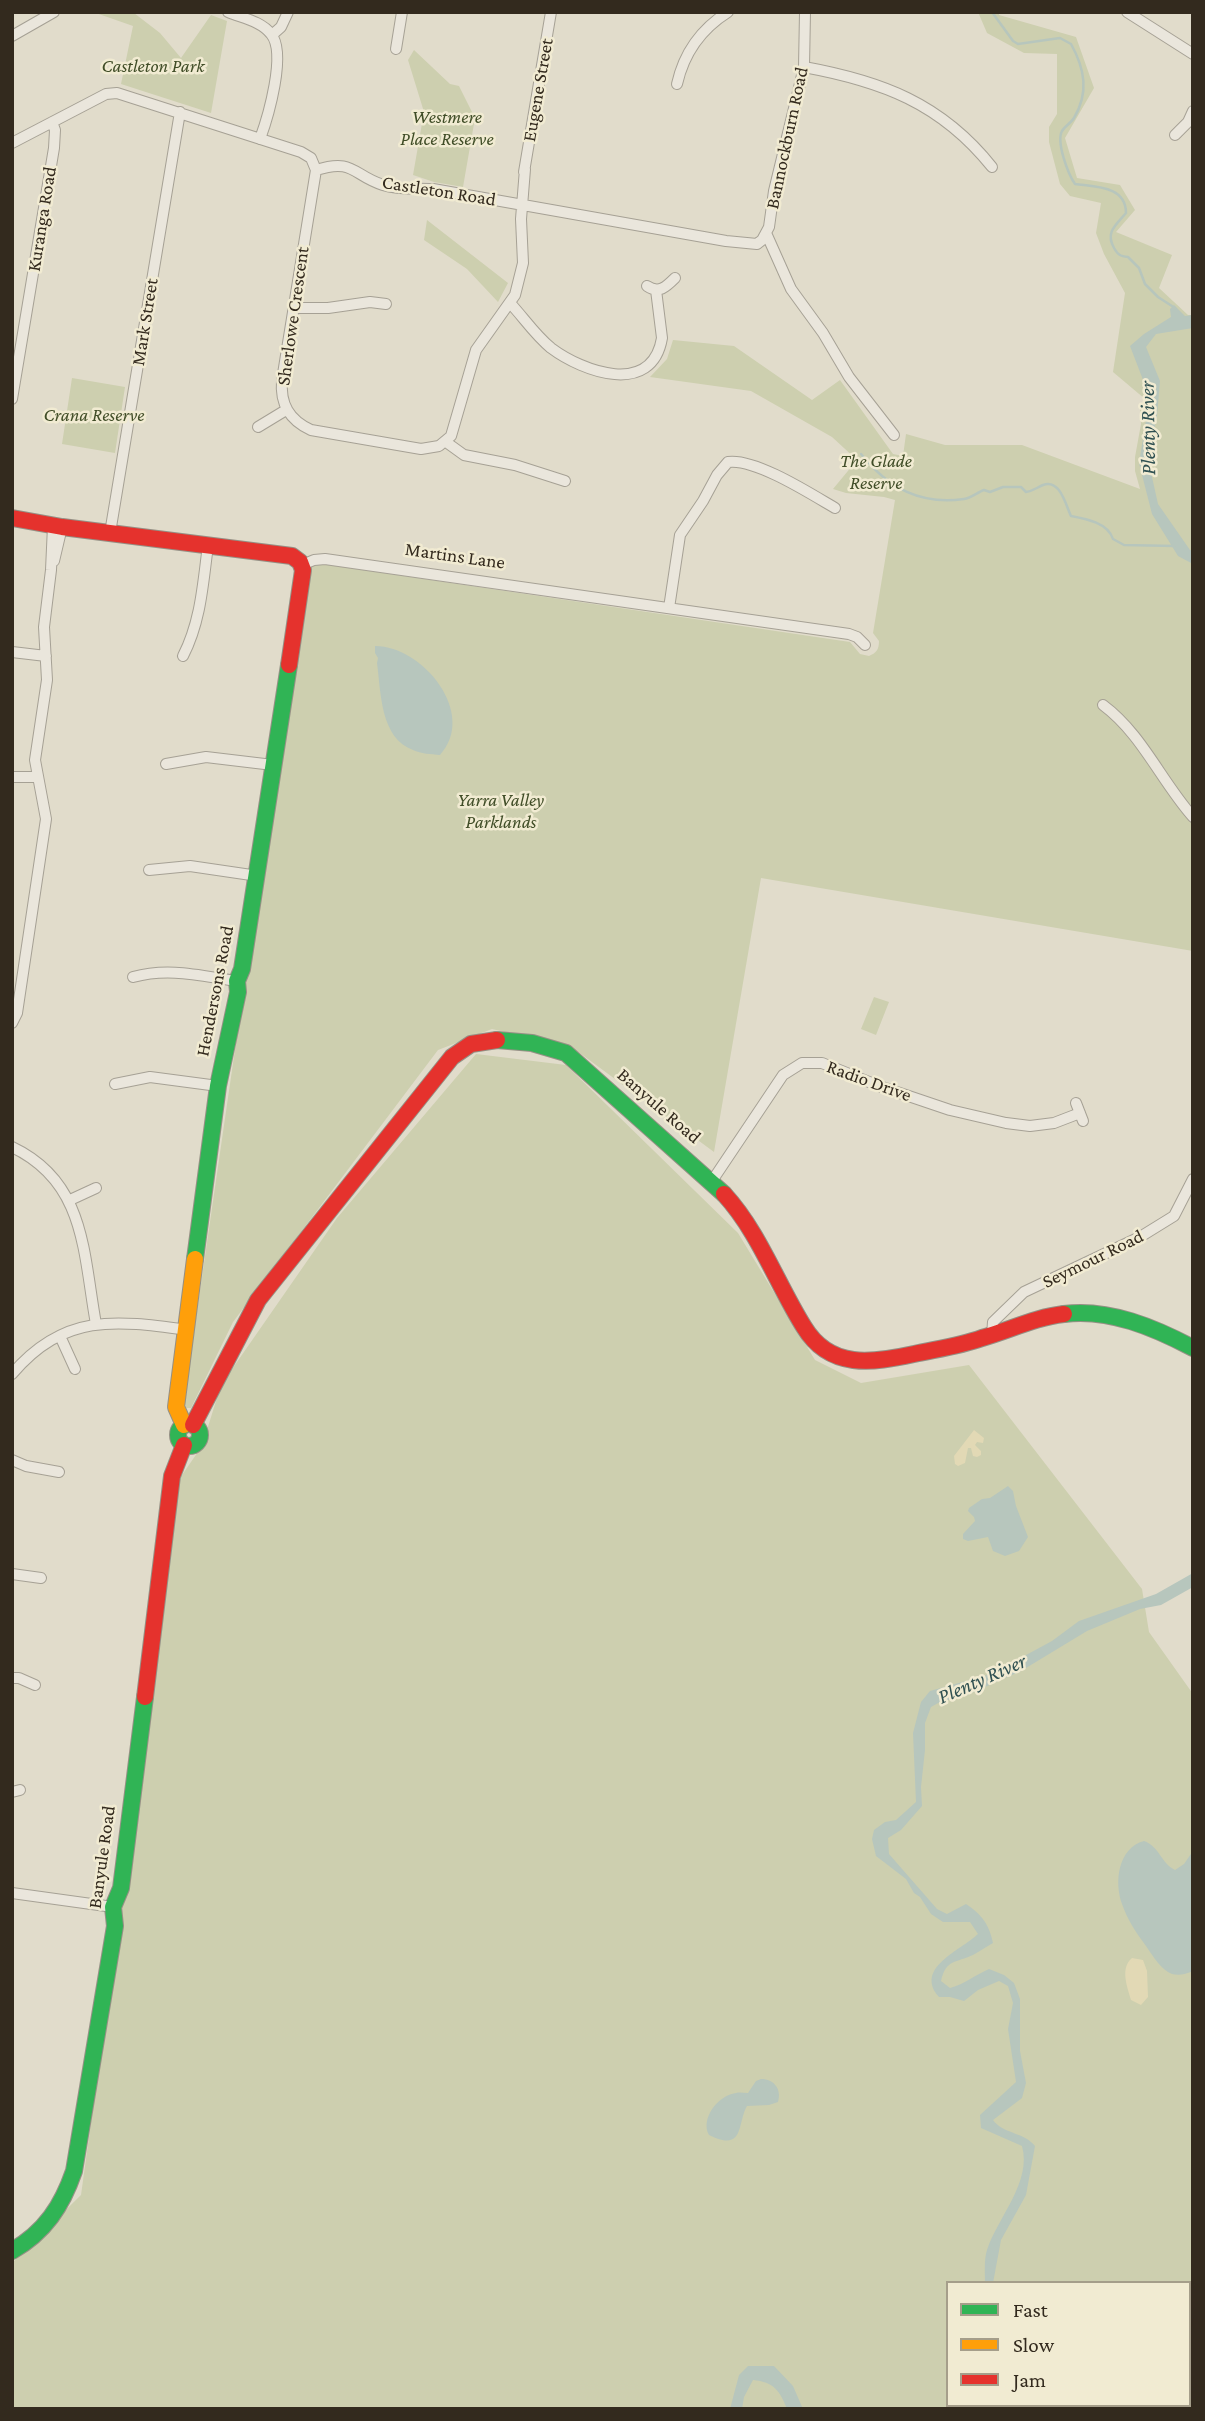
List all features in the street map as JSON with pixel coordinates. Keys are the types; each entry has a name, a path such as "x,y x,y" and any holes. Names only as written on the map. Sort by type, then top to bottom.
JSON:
{"street":[{"path":"12,36 54,12"},
{"path":"228,12 259,24 272,35 277,49 269,110 260,139"},
{"path":"272,35 281,27 288,12"},
{"path":"396,49 402,12"},
{"name":"Eugene Street","path":"519,204 551,12"},
{"path":"677,84 682,65 696,40 728,12"},
{"name":"Bannockburn Road","path":"804,12 804,67 766,233 791,289 823,333 849,377 894,435"},
{"path":"1127,12 1193,54"},
{"path":"804,67 871,82 915,101 951,125 992,167"},
{"path":"12,143 106,94 117,93 307,154 314,161 316,170"},
{"path":"1175,135 1188,122 1193,111"},
{"name":"Mark Street","path":"110,533 180,112"},
{"name":"Kuranga Road","path":"12,399 54,148 55,130 51,122"},
{"name":"Castleton Road","path":"316,170 333,165 347,166 385,185 433,189 751,245 762,240 766,233"},
{"name":"Sherlowe Crescent","path":"316,170 281,390 286,410 303,426 328,434 421,449 435,448 446,442"},
{"path":"519,204 516,221 522,243 522,274 510,303 476,350 455,428 446,442 464,455 515,465 565,481"},
{"path":"510,303 542,339 562,356 588,369 626,374 635,372 652,361 661,345 652,288 664,288 675,278"},
{"path":"293,308 328,308 370,302 386,304"},
{"path":"258,427 286,410"},
{"path":"668,608 680,535 728,462 744,463 763,470 835,508"},
{"name":"Martins Lane","path":"12,520 292,556 302,565 325,559 849,634 865,645"},
{"path":"12,1023 17,1013 45,827 45,804 37,777 36,753 47,680 45,612 51,570 51,526"},
{"path":"183,656 198,618 208,545"},
{"name":"Hendersons Road","path":"184,1445 178,1437 179,1430 188,1425 176,1407 218,1086 258,876 302,582 302,565"},
{"path":"12,652 46,652"},
{"path":"1103,705 1120,718 1175,797 1193,817"},
{"path":"166,764 206,757 273,765"},
{"path":"12,777 37,777"},
{"path":"149,870 190,866 258,876"},
{"path":"133,978 150,973 178,971 237,981"},
{"name":"Banyule Road","path":"188,1425 258,1300 452,1057 469,1045 491,1040 539,1044 566,1053 712,1181 746,1223 804,1329 814,1342 851,1361 874,1363 971,1342 1038,1317 1074,1312 1105,1316 1144,1327 1181,1341 1193,1349"},
{"name":"Radio Drive","path":"712,1181 783,1074 802,1063 822,1063 938,1107 1006,1123 1030,1126 1054,1122 1080,1113"},
{"path":"115,1084 150,1077 218,1086"},
{"path":"12,1147 40,1163 54,1176 70,1200 82,1243 96,1324"},
{"name":"Seymour Road","path":"992,1335 993,1322 1024,1292 1140,1237 1174,1216 1193,1179"},
{"path":"70,1200 96,1188"},
{"path":"12,1374 45,1344 80,1327 137,1323 187,1330"},
{"path":"60,1336 75,1368"},
{"path":"12,1355 21,1364"},
{"name":"Banyule Road","path":"12,2251 40,2232 58,2210 74,2171 115,1926 113,1907 121,1888 172,1476 184,1445"},
{"path":"12,1460 26,1466 60,1472"},
{"path":"12,1574 41,1578"},
{"path":"12,1678 35,1685"},
{"path":"12,1893 113,1907"}],"green space":[{"name":"Castleton Park","path":"93,12 134,13 160,33 181,58 211,15 227,21 211,113 121,84 133,26"},
{"name":"Yarra Valley Parklands","path":"978,12 999,12 999,15 1076,37 1094,88 1065,138 1077,178 1120,185 1135,210 1116,232 1172,255 1159,288 1188,315 1193,315 1193,951 761,878 714,1152 573,1048 492,1029 438,1050 233,1322 191,1408 186,1408 184,1401 240,1015 312,566 323,564 850,642 860,654 874,654 879,641 873,633 895,500 833,489 857,460 832,437 751,391 650,377 667,359 673,340 734,346 812,400 840,380 893,454 903,456 906,434 945,445 1022,445 1140,489 1135,471 1135,457 1141,424 1140,410 1145,399 1113,372 1125,293 1096,233 1101,203 1070,196 1060,184 1049,142 1049,127 1057,114 1057,54 1024,53 987,33"},
{"name":"Westmere Place Reserve","path":"414,50 450,84 459,86 475,118 463,187 413,175 424,112 408,60"},
{"path":"427,220 508,283 498,302 467,269 424,240"},
{"name":"Crana Reserve","path":"72,378 125,387 115,453 62,444"},
{"path":"874,997 889,1002 876,1035 861,1029"},
{"path":"476,1054 566,1065 738,1233 815,1360 861,1383 969,1365 1142,1589 1149,1632 1193,1694 1193,2409 12,2409 12,2263 81,2195 180,1478 202,1446 221,1385 337,1218"}],"sand":[{"path":"974,1430 984,1438 983,1443 977,1442 975,1445 981,1455 973,1456 971,1448 968,1448 965,1463 958,1466 954,1456"},
{"path":"1132,1958 1143,1960 1147,1971 1148,1997 1141,2005 1131,2000 1126,1983 1126,1967"}],"water":[{"name":"Plenty River","path":"1174,305 1185,316 1193,315 1193,328 1156,334 1146,347 1160,381 1157,416 1148,459 1158,504 1193,551 1193,564 1178,556 1152,514 1139,463 1146,420 1145,385 1130,346 1171,317 1170,309"},
{"path":"375,646 393,649 411,657 440,685 449,702 453,721 450,739 440,755 426,754 402,744 388,725"},
{"path":"1008,1486 1013,1491 1028,1537 1019,1551 1005,1556 993,1551 988,1537 968,1541 963,1539 963,1534 975,1521 968,1511 969,1508"},
{"name":"Plenty River","path":"1193,1573 1193,1587 1161,1605 1140,1609 1087,1631 1021,1671 967,1695 931,1707 925,1723 922,1806 901,1830 888,1838 889,1854 937,1909 947,1914 966,1904 981,1916 989,1930 993,1943 949,1965 941,1981 950,1988 989,1969 1014,1983 1020,1999 1020,2051 1026,2083 1022,2098 993,2120 997,2125 1025,2138 1035,2146 1026,2195 1001,2240 993,2281 985,2281 987,2250 1018,2186 1024,2159 1022,2146 981,2128 980,2115 1016,2082 1008,2029 1013,2003 1008,1986 999,1981 978,1990 964,2001 939,1997 933,1987 932,1977 936,1969 942,1961 978,1934 970,1922 943,1922 931,1914 906,1879 876,1856 872,1839 874,1830 885,1822 896,1820 916,1802 913,1733 921,1702 930,1691 991,1674 1052,1641 1079,1621 1156,1594"},
{"path":"1144,1841 1175,1870 1184,1864 1193,1851 1193,1971 1188,1973 1172,1974 1161,1966 1136,1931 1122,1904 1118,1886 1120,1867 1128,1851"},
{"path":"761,2079 776,2086 779,2093 778,2102 747,2106 738,2134 734,2138 721,2140 709,2135 707,2122 717,2103 729,2095 748,2093 756,2081"},
{"path":"748,2366 774,2366 793,2386 803,2409 787,2409 775,2388 753,2380 744,2397 742,2409 730,2409 739,2375"}],"waterway":[{"path":"992,12 1018,44 1060,38 1071,44 1082,72 1083,90 1079,109 1062,131 1061,143 1066,166 1075,184 1100,187 1121,198 1126,213 1111,233 1114,248 1118,254 1128,257 1139,268 1145,284 1158,297 1175,308"},
{"path":"861,454 883,477 920,497 964,499 984,490 990,492 1003,487 1021,487 1026,492 1043,485 1054,485 1062,494 1071,516 1102,525 1113,539 1124,545 1174,546"}],"traffic: fast":[{"path":"195,1259 218,1086 238,992 237,981 242,969 289,665"},
{"path":"497,1040 532,1043 566,1053 724,1194"},
{"path":"1064,1314 1098,1314 1131,1321 1193,1348"},
{"path":"189,1424 197,1427 200,1435 197,1443 189,1446 181,1443 178,1435 181,1427 189,1424"},
{"path":"12,2251 24,2244 51,2217 64,2196 74,2171 115,1926 113,1907 121,1888 145,1697"}],"traffic: slow":[{"path":"184,1425 176,1407 195,1259"}],"traffic: jam":[{"path":"12,518 62,527 292,556 300,562 303,570 289,665"},
{"path":"193,1425 258,1300 452,1057 471,1044 497,1040"},
{"path":"724,1194 758,1241 804,1327 826,1351 839,1357 868,1361 899,1357 965,1343 1064,1314"},
{"path":"145,1697 172,1476 184,1445"}],"park label":[{"name":"The Glade Reserve","path":"876,472"}]}
